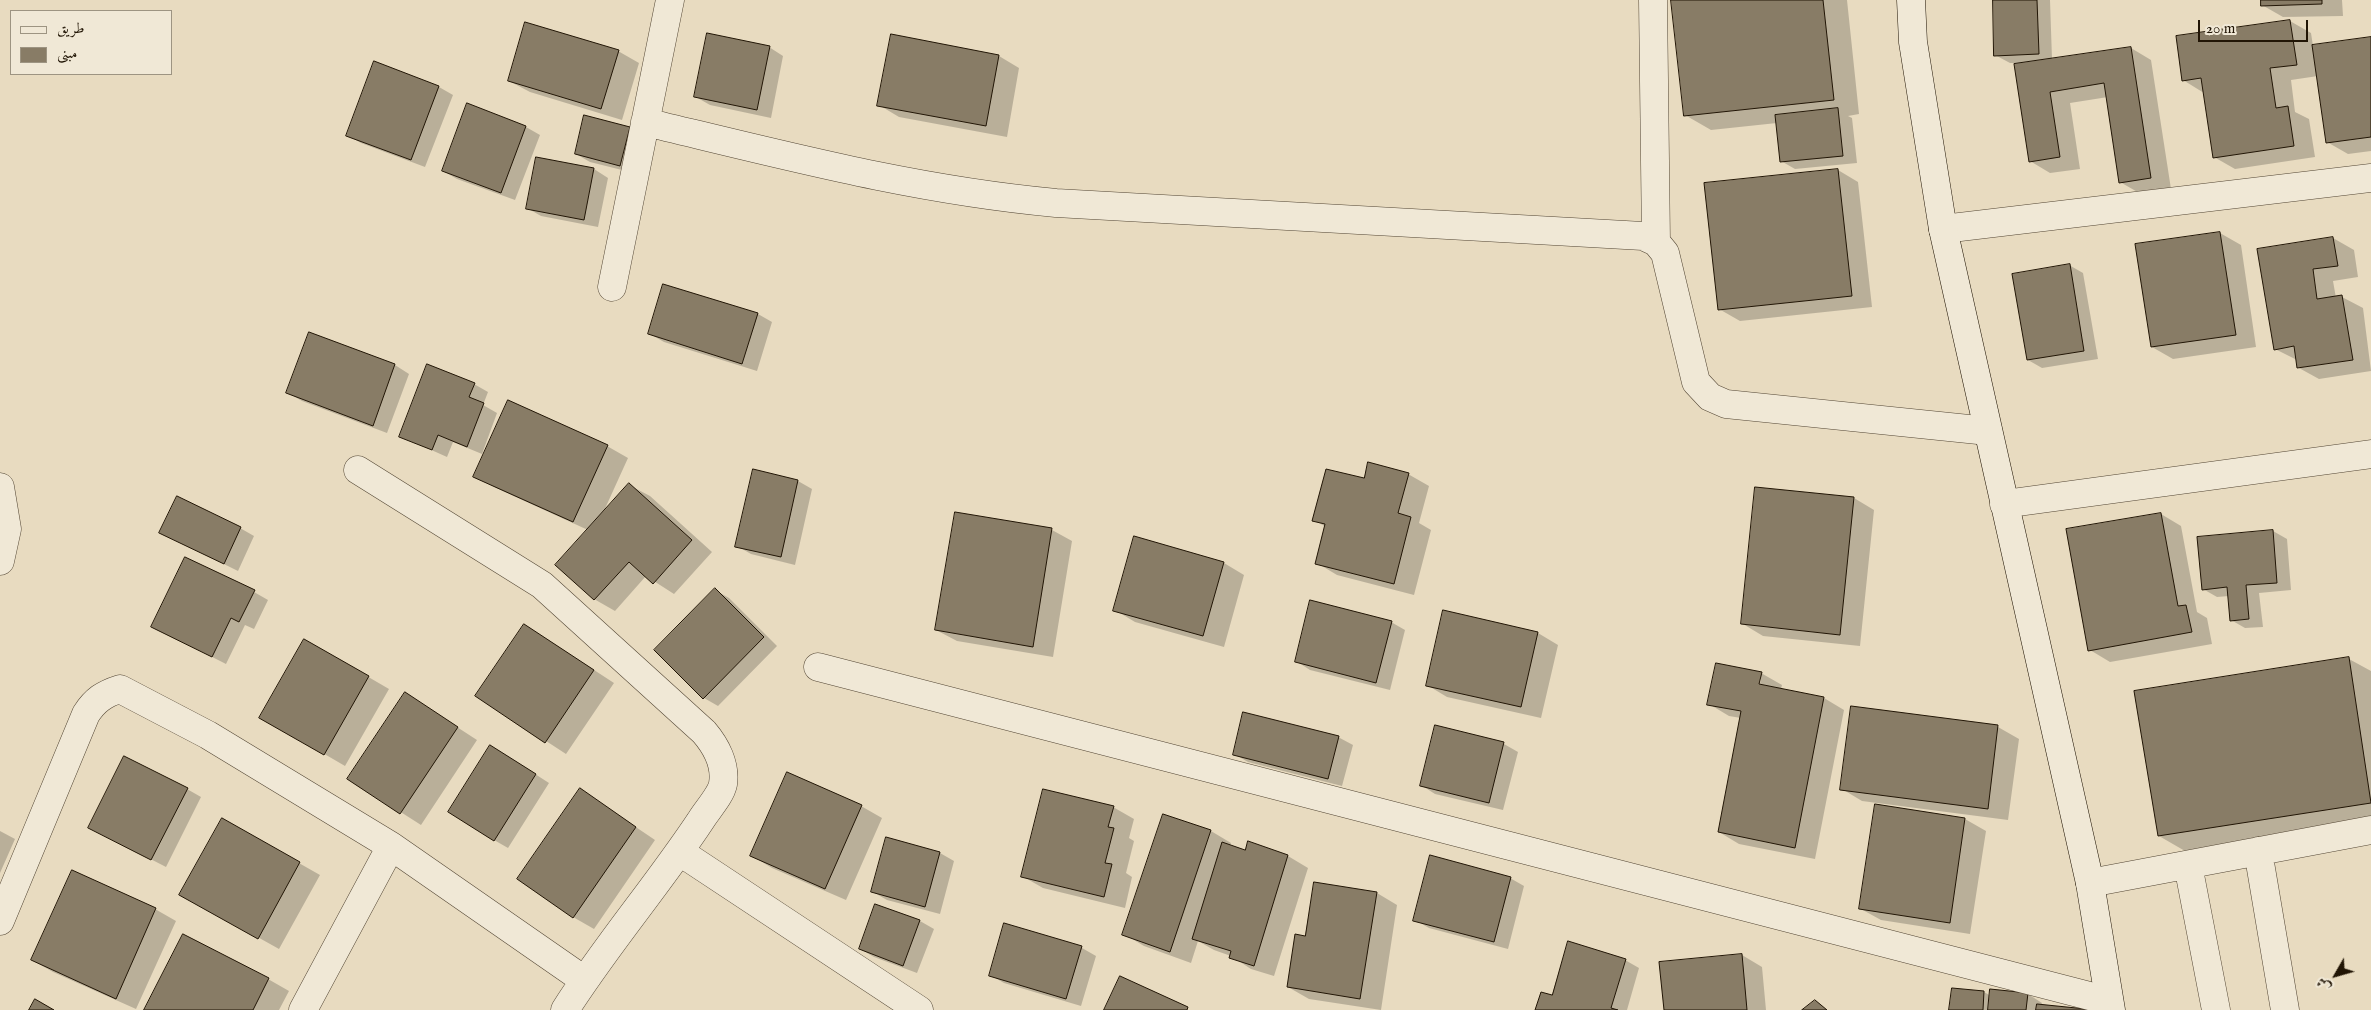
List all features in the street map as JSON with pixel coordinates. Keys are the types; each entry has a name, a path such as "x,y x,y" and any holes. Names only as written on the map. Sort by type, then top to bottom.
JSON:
{"street":[{"path":"612,287 670,0"},
{"path":"1653,0 1656,242"},
{"path":"818,667 2110,1006 2090,883 1943,229 1913,42 1910,0"},
{"path":"645,122 844,170 992,197 1056,203 1643,236 1656,242 1665,253 1696,382 1710,397 1726,404 1988,431"},
{"path":"1943,229 2371,178"},
{"path":"2004,504 2371,454"},
{"path":"358,470 542,585 704,732 716,746 722,767 723,786 680,852 584,980 565,1010"},
{"path":"0,487 7,529 0,561"},
{"path":"0,921 86,714 92,704 104,694 120,689 208,735 391,846 584,980"},
{"path":"2090,883 2371,830"},
{"path":"303,1010 391,846"},
{"path":"2258,851 2284,1010"},
{"path":"680,852 919,1010"},
{"path":"2188,865 2216,1010"}],"building":[{"path":"1671,0 1823,0 1834,100 1684,116"},
{"path":"1993,0 2037,0 2039,54 1994,56"},
{"path":"2261,0 2322,0 2322,4 2261,6"},
{"path":"2290,20 2297,65 2270,68 2276,108 2288,106 2294,146 2213,158 2201,78 2182,81 2176,36"},
{"path":"525,22 619,50 601,109 508,81"},
{"path":"707,33 770,46 757,110 694,97"},
{"path":"891,34 999,55 986,126 877,106"},
{"path":"2371,37 2371,137 2326,143 2312,45"},
{"path":"2131,47 2151,178 2119,183 2104,83 2050,92 2060,157 2029,162 2014,64"},
{"path":"374,61 439,86 411,160 346,136"},
{"path":"467,103 526,126 501,193 442,171"},
{"path":"1838,108 1843,156 1780,162 1775,115"},
{"path":"584,115 630,127 620,166 575,154"},
{"path":"536,157 594,168 584,220 526,209"},
{"path":"1838,169 1852,296 1718,310 1704,183"},
{"path":"2220,232 2236,335 2151,347 2135,244"},
{"path":"2333,237 2338,266 2313,269 2317,299 2342,295 2353,360 2297,368 2294,346 2274,350 2257,249"},
{"path":"2070,264 2084,351 2027,360 2012,274"},
{"path":"663,284 758,313 742,364 648,334"},
{"path":"309,332 395,364 373,426 286,393"},
{"path":"427,364 475,383 469,397 484,403 467,447 438,435 432,450 399,437"},
{"path":"508,400 608,445 573,522 473,477"},
{"path":"1368,462 1409,473 1398,513 1411,517 1394,584 1315,564 1325,524 1312,521 1326,469 1364,478"},
{"path":"753,469 798,480 781,557 735,547"},
{"path":"629,483 692,540 653,584 629,562 594,600 555,565"},
{"path":"1755,487 1854,497 1840,635 1741,624"},
{"path":"177,496 241,527 224,564 159,533"},
{"path":"955,512 1052,528 1033,647 935,630"},
{"path":"2161,513 2178,606 2186,605 2192,632 2088,651 2066,529"},
{"path":"2273,530 2277,583 2246,585 2249,619 2230,621 2227,587 2202,590 2197,537"},
{"path":"1134,536 1224,562 1203,636 1113,611"},
{"path":"185,557 255,590 239,622 231,618 212,657 151,627"},
{"path":"715,588 764,637 703,699 654,650"},
{"path":"1310,600 1392,621 1376,683 1295,662"},
{"path":"1443,610 1538,632 1521,707 1426,686"},
{"path":"524,624 594,670 545,743 475,696"},
{"path":"304,639 369,676 324,755 259,718"},
{"path":"2349,657 2371,803 2158,836 2134,691"},
{"path":"1716,663 1762,672 1759,684 1824,697 1795,848 1718,832 1741,711 1707,705"},
{"path":"405,692 458,727 400,814 347,779"},
{"path":"1851,706 1998,725 1988,809 1840,790"},
{"path":"1243,712 1339,736 1328,779 1233,755"},
{"path":"1435,725 1504,742 1489,803 1420,786"},
{"path":"490,745 536,774 494,841 448,812"},
{"path":"124,756 188,788 151,860 88,828"},
{"path":"787,772 862,805 825,889 750,856"},
{"path":"580,788 636,827 573,918 517,879"},
{"path":"1043,789 1114,806 1108,827 1114,828 1105,863 1112,864 1104,897 1021,877"},
{"path":"1875,804 1965,818 1950,923 1859,909"},
{"path":"1163,814 1211,830 1170,952 1122,935"},
{"path":"222,818 300,862 258,939 179,895"},
{"path":"886,837 940,852 925,907 871,892"},
{"path":"1248,841 1288,855 1254,966 1229,958 1231,951 1192,939 1222,842 1245,850"},
{"path":"1430,855 1511,877 1494,942 1413,921"},
{"path":"72,870 156,908 116,999 31,960"},
{"path":"1314,882 1377,892 1360,999 1287,987 1295,934 1305,936"},
{"path":"875,904 920,920 903,966 859,949"},
{"path":"1004,923 1082,946 1066,999 989,976"},
{"path":"183,934 269,978 253,1010 144,1010"},
{"path":"1568,941 1626,959 1611,1008 1618,1010 1535,1010 1541,992 1552,995"},
{"path":"1742,954 1747,1010 1664,1010 1659,962"},
{"path":"1120,976 1188,1007 1187,1010 1104,1010"},
{"path":"1952,988 1984,991 1983,1010 1949,1010"},
{"path":"1990,989 2028,993 2026,1010 1988,1010"},
{"path":"35,999 54,1010 29,1010"},
{"path":"1815,1000 1827,1010 1802,1010"},
{"path":"2037,1004 2096,1010 2036,1010"}]}
